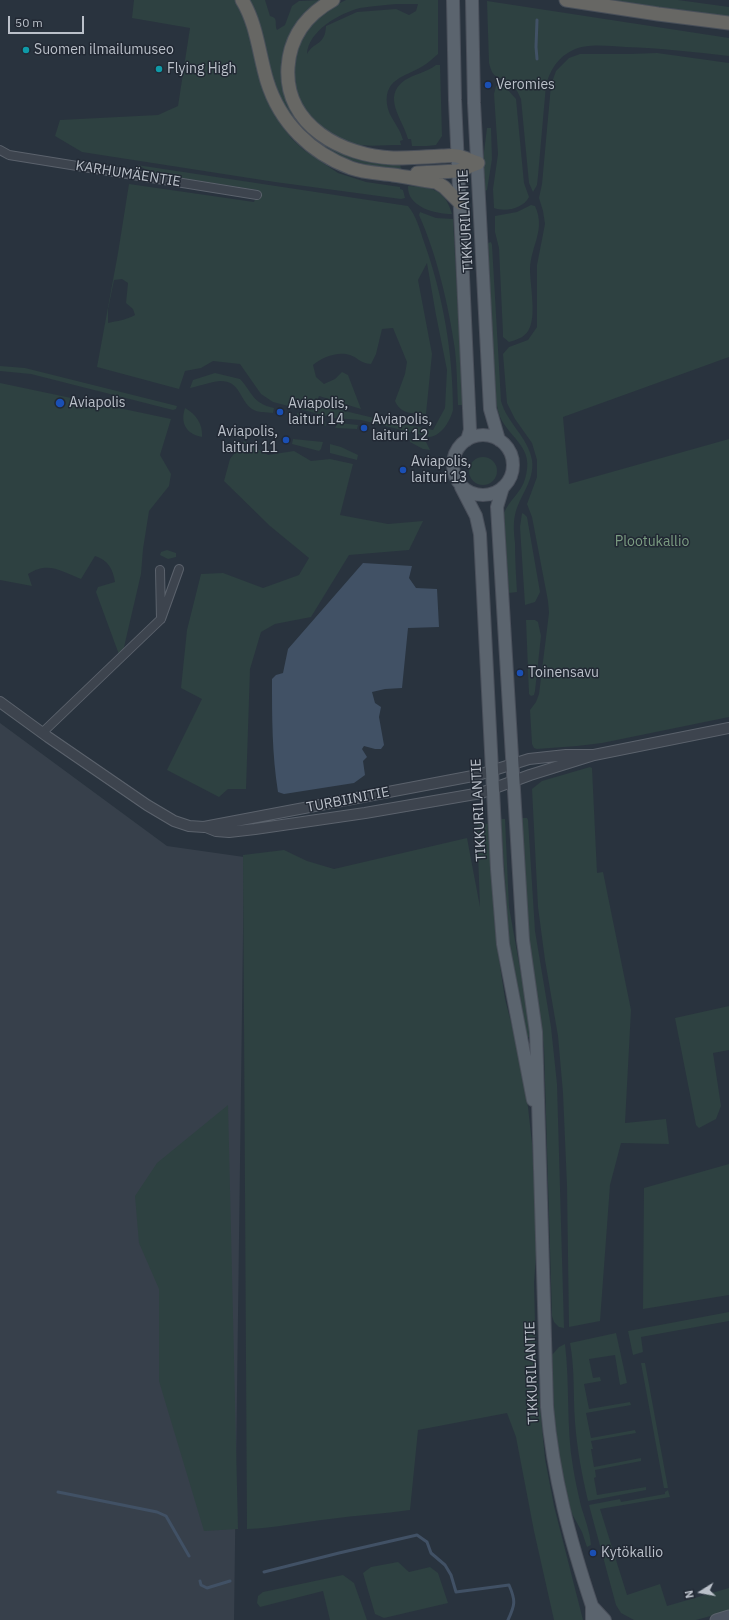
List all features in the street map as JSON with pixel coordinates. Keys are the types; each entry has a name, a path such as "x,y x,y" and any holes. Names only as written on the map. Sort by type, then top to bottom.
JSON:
{"highway":[{"path":"242,0 252,24 273,98 280,112 292,128 306,142 337,162 363,171 436,182 444,187 460,203"},
{"path":"333,0 310,16 300,27 293,41 289,55 289,84 299,112 308,123 331,142 346,149 393,158 457,156 478,163"},
{"path":"566,0 729,23"},
{"path":"690,18 729,32"},
{"path":"393,175 458,171 478,163"}],"main road":[{"name":"TIKKURILANTIE","path":"453,0 452,38 470,430 468,440"},
{"name":"TIKKURILANTIE","path":"472,0 472,41 490,409 499,440"},
{"path":"479,436 499,440 508,449 512,459 510,479 495,493 481,495 470,493 461,487 454,474 453,460 460,446 468,440 479,436"},
{"name":"TIKKURILANTIE","path":"461,487 476,516 480,534 497,869 503,944 539,1133"},
{"name":"TIKKURILANTIE","path":"503,487 497,507 523,940 536,1032 547,1399 550,1434 563,1511 592,1606 592,1620"},
{"name":"TIKKURILANTIE","path":"592,1606 605,1620"},
{"path":"716,1620 729,1616"}],"street":[{"name":"KARHUMÄENTIE","path":"0,150 9,155 257,195"},
{"path":"42,733 161,619 179,569"},
{"path":"160,570 161,619"},
{"name":"TURBIINITIE","path":"0,702 42,733 154,809 174,821 189,826 204,827 478,775 492,770"},
{"path":"493,789 594,755 729,728"},
{"path":"492,770 512,763 537,758 566,755 594,755"},
{"name":"TURBIINITIE","path":"204,827 216,831 229,832 255,829 372,812 474,794 493,789"}],"shaded area":[{"path":"0,723 167,846 244,857 234,1620 0,1620"}],"green space":[{"path":"134,0 236,0 245,18 280,122 292,139 304,150 338,173 366,182 400,187 400,189 403,190 405,198 401,199 275,182 82,152 55,136 60,120 158,115 178,106 190,28 132,18"},
{"path":"248,0 265,0 270,16 275,19 277,30 285,25 292,6 299,1 323,0 284,57 308,130 400,163 401,169 368,165 336,156 302,133 281,105"},
{"path":"346,0 438,0 438,54 423,66 396,80 388,91 388,109 402,137 403,140 400,141 401,145 354,145 340,141 313,122 306,113 300,101 296,89 295,63 297,50 301,39 315,20 325,12","holes":["397,4 418,4 416,11 409,15 396,9 357,12 326,26 324,37 307,54 313,38 319,31 326,24 343,14 360,8"]},
{"path":"611,0 678,0 729,7 729,17"},
{"path":"487,1 729,38 729,56 664,49 585,46 573,50 563,56 555,64 546,85 537,185 533,192 529,183 521,99 517,90 512,85 506,80 497,77 493,73 489,63"},
{"name":"Plootukallio","path":"657,53 729,63 729,357 563,417 569,484 729,439 729,717 602,743 537,749 534,748 532,744 530,710 536,702 539,694 549,613 532,517 527,504 537,477 537,460 532,443 515,419 507,403 503,354 509,347 528,340 537,327 537,265 545,224 539,198 542,184 551,85 556,71 569,58 580,54"},
{"path":"436,65 440,65 442,136 436,145 412,146 411,139 408,139 396,108 394,101 395,94 398,87 405,80"},
{"path":"499,85 508,90 516,99 524,183 529,197 518,207 503,210 494,208 493,189 498,154 494,94 496,86"},
{"path":"487,128 491,128 492,159 487,190 485,191 483,160"},
{"path":"137,165 408,206 418,223 431,262 446,324 453,389 453,410 448,423 442,430 430,437 361,420 334,418 273,402 261,394 240,364 213,361 201,368 185,371 179,389 97,367 129,184 254,202 258,190 153,173","holes":["427,263 447,370 445,408 433,430 316,404 319,396 361,409 348,375 342,372 335,379 324,384 316,377 313,365 325,357 335,354 350,355 361,362 371,364 376,354 382,329 393,328 407,362 405,374 395,401 404,411 426,414 432,354 418,280","122,279 128,283 126,303 133,309 135,315 108,323 108,309 114,280"]},
{"path":"408,186 424,187 441,194 446,199 452,214 438,213 423,208 412,199"},
{"path":"531,205 535,206 539,223 539,230 530,269 533,306 532,321 530,327 524,335 519,339 509,342 503,337 499,248 495,232 495,216 517,212"},
{"path":"420,212 436,218 453,219 463,405 458,405 455,350 446,299 437,264 419,215"},
{"path":"491,242 501,401 508,416 526,444 532,460 529,482 514,518 517,592 509,593 504,513 523,484 527,468 527,459 524,451 500,417 496,402 488,243"},
{"path":"0,366 25,368 177,406 176,409 173,410 31,374 0,371"},
{"path":"215,373 240,379 257,400 274,408 273,413 259,412 252,409 244,401 236,387 227,382 220,381 190,388 193,380"},
{"path":"0,383 171,419 160,455 171,474 169,486 149,511 141,574 121,660 96,592 98,587 115,582 111,569 107,563 100,558 95,556 81,579 61,570 42,568 28,574 32,586 0,580"},
{"path":"185,408 198,420 202,437 196,436 186,427 183,418"},
{"path":"297,413 325,421 326,426 296,418"},
{"path":"338,423 358,425 357,429 335,428"},
{"path":"411,438 426,442 430,450 423,449 410,442"},
{"path":"293,439 323,442 319,451 292,444"},
{"path":"244,441 268,455 294,451 311,461 330,459 353,464 340,515 388,524 423,521 409,550 349,555 311,617 275,624 261,632 250,669 246,789 228,789 219,797 167,770 202,699 181,688 187,630 201,574 223,573 263,588 299,575 309,558 270,526 224,481 230,459"},
{"path":"330,444 341,447 358,455 357,460 330,453"},
{"path":"483,457 493,461 497,471 493,481 483,485 473,481 469,471 473,461"},
{"path":"522,513 527,517 540,592 535,602 525,605 520,527"},
{"path":"167,550 176,553 176,557 168,559 160,555 161,552"},
{"path":"526,620 535,620 538,622 541,636 535,691 534,695 531,696 529,694"},
{"path":"590,767 592,768 597,873 603,872 631,1010 625,1123 666,1119 669,1144 621,1143 610,1185 600,1321 569,1327 567,1186 563,1093 558,1036 545,960 538,907 532,789 542,781"},
{"path":"521,818 527,818 528,820 535,931 551,1027 557,1084 564,1328 559,1327 554,1322 552,1316 544,1047 528,935"},
{"path":"501,819 505,819 509,907 526,1002 530,1037 525,1038 509,943"},
{"path":"479,823 488,824 495,927 500,966 505,999 519,1053 532,1143 537,1240 534,1283 536,1363 545,1459 554,1506 583,1620 554,1620 534,1531 516,1437 507,1413 418,1430 410,1510 247,1529 243,855 284,850 307,861 334,869 467,838 480,907 477,827"},
{"path":"729,1006 729,1050 713,1053 721,1106 716,1119 699,1128 696,1125 675,1018"},
{"path":"228,1105 238,1529 204,1531 159,1381 159,1289 139,1243 135,1196 157,1163"},
{"path":"729,1164 729,1295 643,1309 644,1188"},
{"path":"729,1312 729,1321 641,1337 643,1352 633,1355 628,1331"},
{"path":"616,1333 627,1383 620,1385 615,1355 589,1359 593,1378 600,1377 601,1381 584,1384 589,1409 630,1402 631,1405 586,1413 591,1438 635,1430 636,1433 591,1441 594,1467 641,1458 641,1461 595,1470 596,1477 594,1478 597,1495 646,1487 646,1490 588,1501 576,1432 572,1353 570,1343"},
{"path":"565,1344 571,1452 581,1506 591,1545 587,1547 582,1532 571,1512 560,1461 554,1413 552,1355 559,1347"},
{"path":"641,1363 645,1363 668,1488 664,1488"},
{"path":"668,1490 670,1497 600,1509 627,1595 660,1584 667,1606 729,1588 729,1611 696,1620 634,1620 621,1613 616,1605 589,1505 620,1499 621,1502 665,1494"},
{"path":"398,1562 409,1572 430,1567 438,1573 448,1603 384,1618 375,1614 363,1573 371,1567"},
{"path":"343,1575 354,1583 367,1620 330,1620 323,1591 260,1607 257,1603 258,1596 263,1592"}],"water":[{"path":"363,563 412,566 409,578 416,588 437,589 439,627 408,628 402,688 385,689 372,692 375,703 381,707 379,717 384,745 381,749 364,746 362,749 367,757 363,761 365,775 354,783 284,794 278,792 273,750 272,679 276,675 283,673 288,649"}],"waterway":[{"path":"537,20 537,59"},
{"path":"58,1492 157,1512 166,1516 189,1556"},
{"path":"264,1572 417,1535 427,1542 431,1553 445,1565 451,1575 456,1592 509,1585 514,1603 508,1620"},
{"path":"200,1581 201,1585 207,1588 230,1581"}],"place":[{"name":"Suomen ilmailumuseo","path":"26,50"},
{"name":"Flying High","path":"159,69"},
{"name":"Veromies","path":"488,85"},
{"name":"Aviapolis","path":"60,403"},
{"name":"Aviapolis, laituri 14","path":"280,412"},
{"name":"Aviapolis, laituri 12","path":"364,428"},
{"name":"Aviapolis, laituri 11","path":"286,440"},
{"name":"Aviapolis, laituri 13","path":"403,470"},
{"name":"Toinensavu","path":"520,673"},
{"name":"Kytökallio","path":"593,1553"}]}
